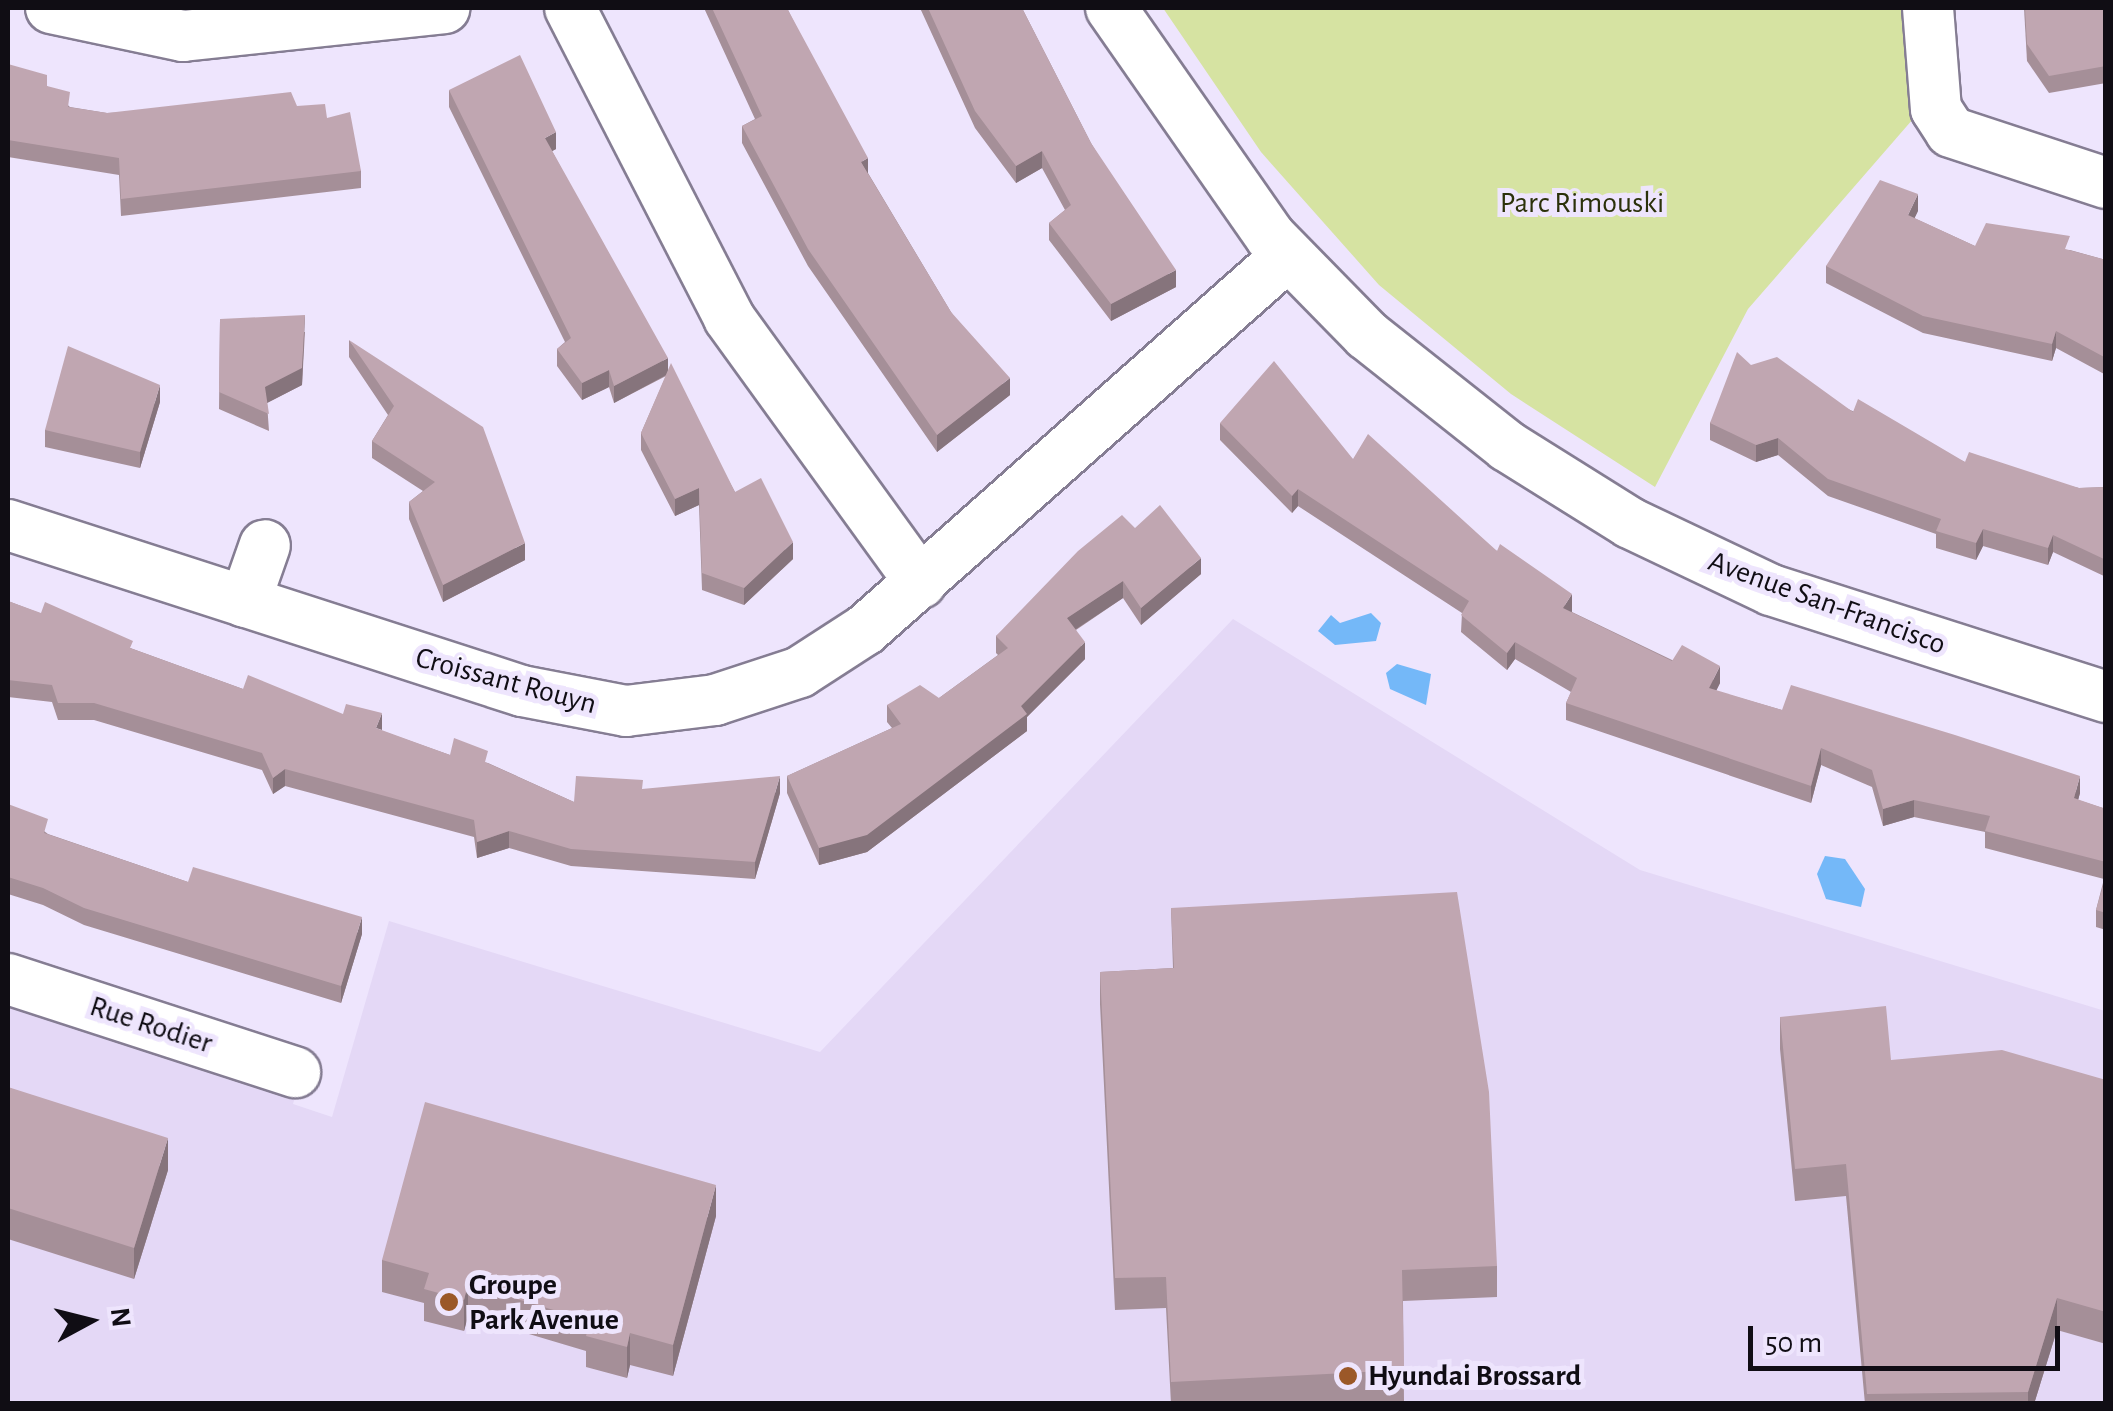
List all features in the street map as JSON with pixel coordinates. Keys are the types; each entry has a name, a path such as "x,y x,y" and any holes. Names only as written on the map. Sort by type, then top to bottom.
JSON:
{"street":[{"path":"52,8 183,36 445,8"},
{"path":"570,8 729,318 920,583"},
{"name":"Avenue San-Francisco","path":"1111,8 1174,109 1288,256 1458,411 1630,523 1771,590 2106,696"},
{"path":"1928,8 1936,109 1951,132 2106,183"},
{"name":"Croissant Rouyn","path":"8,525 522,692 626,711 715,700 800,672 920,583 1288,256"},
{"path":"245,602 265,545"},
{"name":"Rue Rodier","path":"8,979 295,1072"}],"shaded area":[{"path":"1233,619 1640,870 2105,1011 2105,1403 8,1403 8,1002 296,1094 293,1104 332,1117 389,921 820,1052"}],"green space":[{"name":"Parc Rimouski","path":"1163,8 1904,8 1913,119 1748,309 1655,487 1511,394 1379,285 1261,152"}],"water":[{"path":"1371,613 1381,623 1376,641 1335,645 1318,631 1331,615 1340,623"},
{"path":"1397,664 1431,674 1426,705 1390,689 1386,673"},
{"path":"1825,856 1845,859 1865,889 1861,907 1826,899 1817,874"}],"building":[{"path":"712,8 787,8 868,158 861,162 951,312 1010,378 937,435 808,249 742,126 762,116"},
{"path":"928,8 1022,8 1091,143 1176,270 1111,304 1049,223 1071,205 1042,151 1016,166 975,111"},
{"path":"2025,8 2106,8 2106,66 2049,76 2027,44"},
{"path":"520,55 556,132 545,138 668,358 614,386 609,370 582,383 557,349 571,338 449,90"},
{"path":"8,64 47,75 47,86 70,92 68,107 107,113 291,92 297,106 325,104 327,118 350,112 361,171 121,199 119,158 8,140"},
{"path":"1880,180 1918,194 1908,215 1975,246 1986,223 2070,236 2065,249 2106,260 2106,358 2056,331 2052,344 1923,316 1826,266"},
{"path":"305,315 302,368 265,387 269,414 219,392 220,319"},
{"path":"349,340 483,427 525,543 443,585 409,502 435,482 372,441 394,406"},
{"path":"68,346 160,385 140,452 45,430"},
{"path":"1737,352 1751,365 1777,357 1853,412 1858,399 1965,462 1969,452 2079,488 2106,487 2106,560 2053,535 2048,548 1983,529 1976,543 1936,531 1941,519 1828,479 1778,438 1756,445 1710,423"},
{"path":"1274,361 1353,459 1368,434 1497,551 1500,544 1572,594 1563,608 1672,661 1682,645 1720,666 1709,688 1782,710 1791,685 2080,776 2074,798 2106,809 2106,862 1985,831 1990,816 1914,800 1883,809 1872,770 1821,748 1811,786 1566,703 1577,678 1515,642 1507,653 1461,615 1469,601 1298,489 1292,496 1220,423"},
{"path":"671,363 735,492 761,478 793,542 744,588 702,573 699,488 675,499 641,433"},
{"path":"1160,505 1201,558 1141,608 1123,581 1067,618 1085,642 1021,706 1027,714 867,835 819,848 787,776 901,724 887,705 920,685 939,698 1008,648 996,636 1078,551 1122,515 1135,528"},
{"path":"8,601 41,613 45,602 133,641 130,648 243,689 248,675 343,714 346,704 382,713 376,728 450,755 454,738 488,751 485,762 574,802 576,776 643,780 642,789 780,776 755,862 571,849 509,831 477,842 474,820 285,769 273,778 262,753 94,703 58,703 52,685 8,680"},
{"path":"8,804 48,819 44,833 188,882 193,867 362,917 341,986 84,908 43,888 8,877"},
{"path":"2106,875 2106,913 2096,910"},
{"path":"1457,892 1489,1092 1497,1266 1402,1270 1404,1370 1171,1382 1166,1277 1115,1278 1100,972 1174,968 1171,908"},
{"path":"1886,1006 1891,1060 2002,1050 2106,1080 2106,1312 2057,1298 2028,1392 1867,1394 1846,1164 1795,1169 1780,1017"},
{"path":"8,1087 168,1138 134,1248 8,1208"},
{"path":"425,1102 716,1185 673,1345 630,1333 627,1347 586,1336 590,1321 468,1284 464,1300 424,1289 429,1273 382,1260"}],"place":[{"name":"Groupe Park Avenue","path":"449,1302"},
{"name":"Hyundai Brossard","path":"1348,1376"}]}
